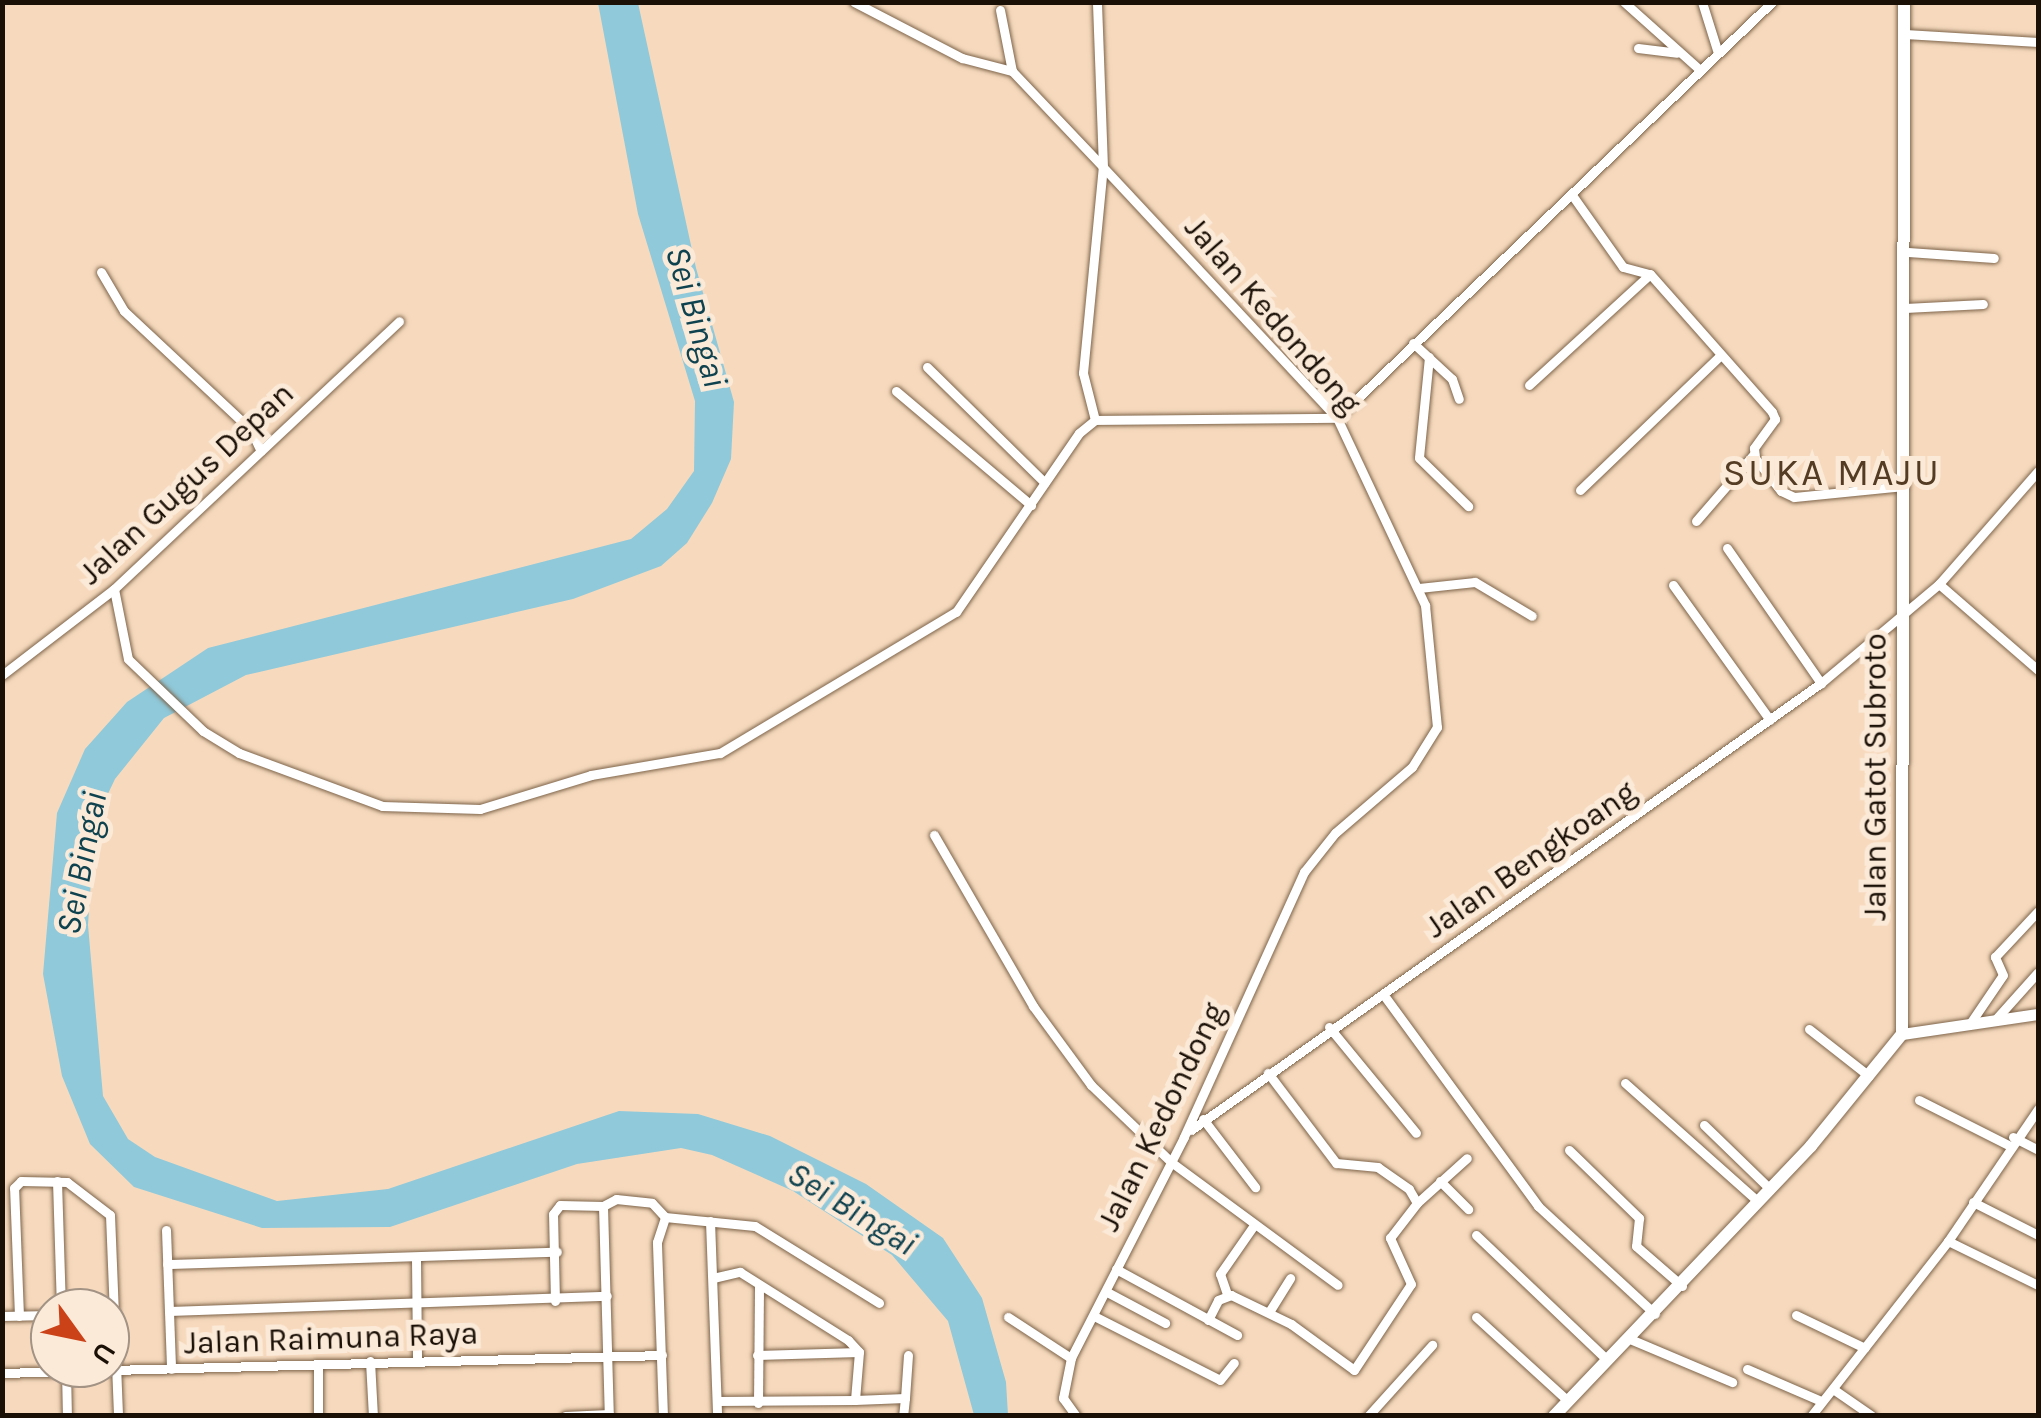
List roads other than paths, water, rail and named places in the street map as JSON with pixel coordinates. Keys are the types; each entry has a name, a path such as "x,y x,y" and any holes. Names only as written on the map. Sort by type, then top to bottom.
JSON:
{"main road":[{"name":"Jalan Gatot Subroto","path":"1902,1034 1908,252 1904,2"},
{"path":"1554,1416 1606,1360 1656,1315 1902,1034"}],"street":[{"path":"854,2 962,58 1012,71 1000,10"},
{"path":"1095,420 1084,373 1102,167 1097,2"},
{"path":"1624,2 1700,70"},
{"path":"1702,2 1718,54"},
{"path":"1095,420 1337,418 1772,2"},
{"path":"1905,34 2038,42"},
{"path":"1638,48 1677,53"},
{"name":"Jalan Kedondong","path":"1012,71 1337,418 1418,588 1438,694 1437,727 1412,766 1335,834 1304,872 1184,1137 1072,1358 1063,1398 1076,1416"},
{"path":"1572,194 1623,267 1650,274 1775,420 1754,454 1696,520"},
{"path":"1908,252 1994,258"},
{"path":"100,272 135,319 251,430 261,451"},
{"path":"1529,384 1650,274"},
{"path":"1905,308 1983,304"},
{"name":"Jalan Gugus Depan","path":"2,675 114,589 398,321"},
{"path":"1413,344 1452,379 1460,399"},
{"path":"1580,490 1720,354"},
{"path":"1428,357 1419,458 1468,506"},
{"path":"927,367 1045,483"},
{"path":"896,391 1031,505"},
{"path":"114,589 124,648 135,668 184,714 239,752 410,810 480,809 591,775 720,753 956,612 1045,483 1095,420"},
{"path":"1754,454 1790,496 1904,486"},
{"name":"Jalan Bengkoang","path":"1184,1137 1330,1027 1383,994 1821,683 1939,584 2038,472"},
{"path":"1727,548 1821,683"},
{"path":"1418,588 1475,582 1532,616"},
{"path":"1939,584 2038,670"},
{"path":"1673,585 1770,720"},
{"path":"934,836 1071,1063 1172,1162 1338,1286"},
{"path":"1969,1025 2002,978 1993,960 2038,911"},
{"path":"1996,1020 2038,972"},
{"path":"1383,994 1538,1206 1656,1315"},
{"path":"1902,1034 2038,1014"},
{"path":"1330,1027 1416,1134"},
{"path":"1809,1029 1868,1076"},
{"path":"1268,1073 1336,1163 1364,1162 1395,1174 1417,1203"},
{"path":"1625,1083 1755,1199"},
{"path":"1919,1100 2038,1150"},
{"path":"1811,1416 1948,1241 2011,1141 2035,1119 2038,1108"},
{"path":"1203,1119 1255,1187"},
{"path":"1704,1125 1768,1186"},
{"path":"1569,1150 1639,1218 1636,1246 1682,1286"},
{"path":"1254,1225 1220,1274 1227,1294 1269,1312 1354,1370 1410,1288 1390,1238 1417,1203 1467,1158"},
{"path":"58,1181 61,1288"},
{"path":"19,1316 17,1184 58,1181 110,1215 112,1288"},
{"path":"1440,1181 1468,1209"},
{"path":"555,1300 556,1209 603,1206 616,1199 644,1201 665,1217 755,1226 879,1303"},
{"path":"1973,1202 2038,1235"},
{"path":"565,1416 609,1415 603,1206"},
{"path":"663,1416 657,1242 665,1217"},
{"path":"2,1221 15,1221"},
{"path":"710,1221 717,1416"},
{"path":"166,1230 172,1368"},
{"path":"1476,1234 1606,1360"},
{"path":"1948,1241 2038,1285"},
{"path":"167,1264 556,1252"},
{"path":"416,1258 417,1361"},
{"path":"1116,1269 1237,1335"},
{"path":"2,1270 17,1270"},
{"path":"713,1278 740,1272 859,1352"},
{"path":"1269,1312 1290,1278"},
{"path":"758,1403 759,1286"},
{"path":"1107,1292 1165,1323"},
{"path":"1208,1320 1227,1294"},
{"path":"169,1312 417,1306 607,1296"},
{"path":"1796,1314 1865,1348"},
{"path":"2,1316 30,1316"},
{"path":"1094,1316 1220,1380 1234,1363"},
{"path":"1008,1317 1072,1358"},
{"path":"1476,1317 1568,1401"},
{"path":"1630,1338 1732,1382"},
{"path":"1368,1416 1432,1346"},
{"path":"757,1355 859,1352"},
{"path":"855,1400 859,1352"},
{"name":"Jalan Raimuna Raya","path":"130,1370 662,1355"},
{"path":"903,1416 908,1355"},
{"path":"370,1361 373,1416"},
{"path":"318,1364 318,1416"},
{"path":"1746,1369 1821,1401"},
{"name":"Jalan Raimuna Raya","path":"2,1373 30,1372"},
{"path":"67,1388 68,1416"},
{"path":"118,1388 118,1416"},
{"path":"1832,1388 1872,1416"},
{"path":"717,1402 904,1398"}],"water":[{"name":"Sei Bingai","path":"598,3 638,3 696,268 734,402 731,459 712,503 687,543 661,566 573,599 246,675 164,718 115,779 95,821 88,925 103,1096 128,1139 155,1157 277,1201 388,1189 619,1111 698,1114 770,1136 866,1184 943,1238 982,1298 1006,1382 1008,1415 974,1415 948,1321 892,1255 793,1191 712,1155 681,1148 577,1164 390,1227 262,1228 134,1187 90,1144 62,1076 43,974 57,813 85,749 127,702 208,648 631,539 667,509 694,471 695,401 638,214"}],"district":[{"name":"SUKA MAJU","path":"1832,473"}]}
